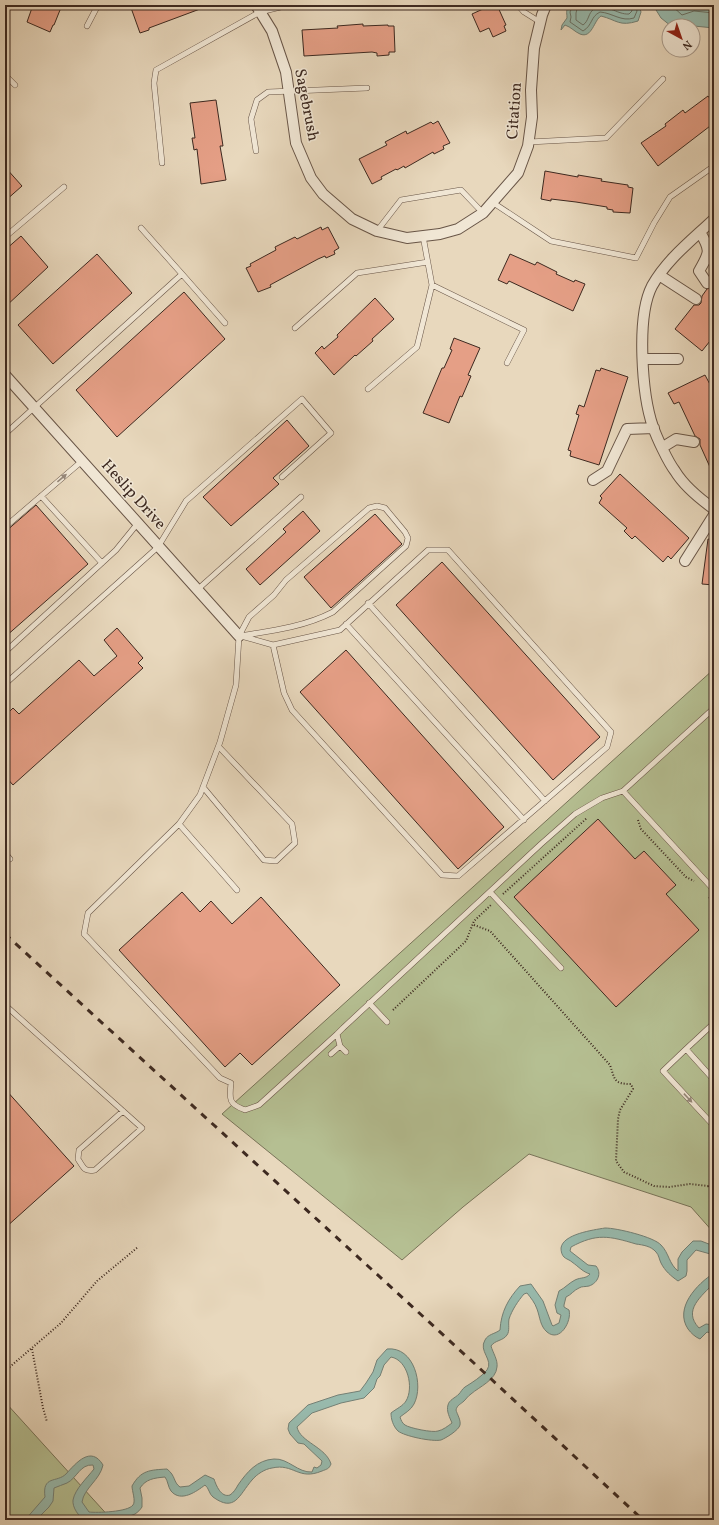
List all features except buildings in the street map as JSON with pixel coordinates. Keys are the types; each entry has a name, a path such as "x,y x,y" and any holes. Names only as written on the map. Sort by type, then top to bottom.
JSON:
{"street":[{"name":"Citation","path":"423,236 440,234 458,229 483,213 518,173 529,142 532,117 531,90 534,48 540,22 546,5"},
{"name":"Sagebrush","path":"258,8 272,31 286,72 296,143 311,178 323,194 352,219 377,230 407,238 423,236"},
{"path":"714,219 683,248 659,275 645,306 643,338 646,396 654,428 675,472 697,496 714,509"},
{"path":"700,232 708,247 708,257 699,271 707,283"},
{"path":"659,275 696,299"},
{"path":"644,359 678,359"},
{"name":"Heslip Drive","path":"5,375 238,636"},
{"path":"593,480 607,471 627,429 654,428"},
{"path":"663,447 676,439 694,442"},
{"path":"685,561 714,515"}],"lane":[{"path":"87,26 98,5"},
{"path":"162,163 154,83 156,70 258,8 289,5"},
{"path":"518,5 524,12 540,22"},
{"path":"5,75 15,85"},
{"path":"529,142 606,138 663,79"},
{"path":"256,151 251,119 257,100 268,92 367,88"},
{"path":"492,202 551,242 636,258 654,223 670,197 714,166"},
{"path":"5,237 64,187"},
{"path":"377,230 401,200 461,190 483,213"},
{"path":"141,228 225,323"},
{"path":"368,389 417,347 432,285 423,236"},
{"path":"295,328 357,273 428,262"},
{"path":"5,434 182,274"},
{"path":"432,285 524,330 507,363"},
{"path":"5,684 158,547 186,501 302,399 331,433 282,477"},
{"path":"5,526 82,461"},
{"path":"41,496 102,563"},
{"path":"197,590 301,497"},
{"path":"238,636 278,630 321,618 333,612 406,546 408,538 405,532 385,508 377,506 369,508 286,580 274,595 249,618 238,636 236,685 218,747 200,795 180,824 88,913 84,934 220,1078 232,1083 230,1097 235,1106 245,1110 260,1106 369,1003 575,814 602,798 623,791 714,708"},
{"path":"5,652 116,550 138,523"},
{"path":"238,636 273,645 340,630 428,550 448,550 612,732 606,747 458,876 442,875 292,710 284,693 273,645"},
{"path":"368,603 545,801"},
{"path":"346,624 524,820"},
{"path":"203,787 264,860 276,861 296,843 292,824 218,747"},
{"path":"623,791 714,890"},
{"path":"180,824 237,890"},
{"path":"5,853 10,859"},
{"path":"490,892 561,968"},
{"path":"369,1003 387,1022"},
{"path":"5,1005 142,1128 96,1170 89,1171 84,1169 78,1159 80,1150 123,1111"},
{"path":"714,1023 663,1070 714,1126"},
{"path":"337,1034 340,1046 346,1052"},
{"path":"331,1054 340,1046"},
{"path":"686,1049 714,1080"}],"path":[{"path":"393,1010 466,941 474,925 474,921 479,915 588,816"},
{"path":"637,819 641,829 651,840 686,877 695,881"},
{"path":"704,892 714,902"},
{"path":"474,925 490,931 610,1065 616,1081 621,1084 631,1084 633,1086 633,1089 620,1110 618,1124 616,1161 624,1172 654,1186 670,1187 690,1184 708,1186 714,1183"},
{"path":"708,1186 714,1192"},
{"path":"5,1371 61,1323 97,1281 138,1247"},
{"path":"32,1349 47,1422"}],"green space":[{"path":"714,669 714,1233 691,1207 529,1154 463,1207 402,1260 222,1114"},
{"path":"5,1402 112,1520 5,1520"}],"water":[{"path":"570,5 588,7 598,5 639,5 641,12 638,21 632,23 622,23 601,16 590,32 584,35 565,25 561,30 562,25 567,18 567,10"},
{"path":"653,5 714,5 714,28 701,27 701,18 661,18"},
{"path":"605,1228 635,1234 657,1242 664,1248 678,1271 678,1259 682,1252 693,1241 701,1241 714,1246 714,1255 696,1250 687,1260 686,1276 678,1281 664,1268 656,1252 647,1246 603,1237 588,1240 571,1247 570,1251 588,1265 596,1266 599,1272 597,1280 592,1285 581,1287 566,1297 564,1307 569,1310 569,1320 564,1329 556,1335 552,1335 545,1330 534,1303 527,1293 524,1294 510,1316 507,1335 491,1346 497,1364 494,1376 457,1407 456,1410 460,1425 449,1436 441,1440 412,1437 401,1433 395,1427 391,1413 405,1403 408,1396 409,1382 408,1375 402,1363 391,1357 384,1365 374,1388 364,1398 341,1403 312,1413 297,1427 303,1437 324,1453 328,1458 331,1464 327,1469 314,1474 307,1474 279,1467 267,1469 254,1478 240,1496 232,1503 220,1501 213,1497 205,1485 189,1495 179,1496 171,1491 165,1477 154,1479 148,1481 140,1488 142,1507 136,1513 118,1519 91,1521 83,1519 79,1515 73,1503 76,1492 94,1469 93,1465 89,1465 82,1469 70,1481 54,1488 53,1501 36,1520 25,1520 45,1497 46,1485 48,1482 62,1477 79,1461 89,1456 94,1456 103,1465 99,1475 83,1497 82,1502 89,1512 112,1512 130,1507 134,1503 132,1486 139,1477 146,1472 151,1471 167,1469 180,1487 189,1486 205,1475 214,1479 219,1490 224,1495 230,1495 253,1468 268,1460 279,1459 307,1472 312,1472 314,1467 317,1468 321,1465 322,1461 304,1444 298,1443 290,1434 288,1429 289,1423 308,1405 338,1395 360,1391 373,1372 377,1360 387,1349 396,1350 404,1354 410,1360 417,1377 417,1396 411,1408 400,1417 402,1422 407,1426 421,1430 442,1430 452,1423 448,1414 448,1405 450,1402 464,1388 487,1370 489,1363 484,1352 483,1344 488,1336 500,1330 502,1317 509,1301 520,1286 531,1284 543,1301 552,1325 553,1326 559,1323 561,1315 557,1313 555,1305 559,1291 575,1280 587,1277 590,1274 583,1271 563,1256 561,1248 563,1243 573,1236"},
{"path":"714,1273 714,1283 699,1298 693,1309 692,1315 699,1328 706,1324 714,1325 714,1334 707,1332 700,1339 693,1335 688,1329 684,1321 684,1313 689,1297 701,1283"}],"railway":[{"path":"5,934 475,1364 643,1520"}]}
